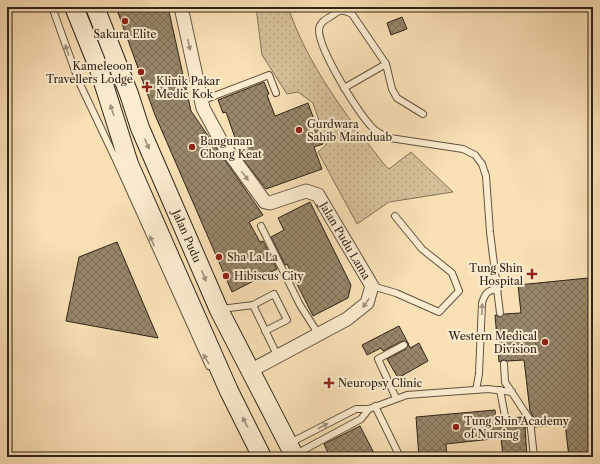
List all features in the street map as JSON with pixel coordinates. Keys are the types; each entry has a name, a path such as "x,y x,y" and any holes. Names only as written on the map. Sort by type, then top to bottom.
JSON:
{"main road":[{"path":"74,7 99,69 120,137 138,185 228,390 262,457"},
{"name":"Jalan Pudu","path":"95,7 129,94 140,128 219,310 292,452"}],"street":[{"name":"Jalan Pudu Lama","path":"181,7 201,101 222,143 265,202 276,201 306,191 320,196 372,286 369,299 363,308 319,335 250,372"}],"lane":[{"path":"52,7 79,82 204,358 228,390"},
{"path":"423,114 397,98 392,89 386,64 352,14 345,10 339,10 322,22 319,28 320,37 344,88 370,126 380,134 390,138 463,149 475,155 482,164 486,176 490,232 500,313"},
{"path":"344,88 386,64"},
{"path":"201,101 269,76 276,93"},
{"path":"116,162 120,137"},
{"path":"372,286 413,300 439,312 459,292 452,273 422,249 395,216"},
{"path":"261,226 300,305 319,335"},
{"path":"476,390 479,374 482,302 485,294 489,290 498,289"},
{"path":"219,310 253,305 274,294 287,320 265,331"},
{"path":"253,305 278,357"},
{"path":"396,398 378,359 404,345"},
{"path":"504,364 505,382 530,420 534,457"},
{"path":"292,452 356,410 368,409 406,395 476,390 500,390 512,392"},
{"path":"500,390 505,416"},
{"path":"376,406 400,457"},
{"path":"292,452 360,419 368,409"}],"shaded area":[{"path":"256,7 288,7 296,29 317,70 355,127 389,169 411,152 453,192 389,202 357,224 318,152 327,144 313,103 298,92 287,94 262,55"}],"building":[{"path":"116,7 168,7 191,111 263,215 249,222 260,242 263,241 277,269 232,292 155,115"},
{"path":"402,17 407,29 391,35 387,23"},
{"path":"264,82 275,116 308,103 323,144 314,147 322,169 266,189 242,158 226,112 223,113 218,100"},
{"path":"310,202 351,285 348,298 313,316 287,264 285,265 271,237 284,230 278,218"},
{"path":"117,242 158,338 66,321 79,257"},
{"name":"Western Medical Division","path":"588,278 593,323 593,457 569,457 565,424 535,427 534,418 530,411 524,360 503,360 499,362 495,315 500,317 504,314 521,313 518,285"},
{"path":"399,326 408,343 402,341 383,351 381,348 367,355 362,345"},
{"path":"408,343 410,348 419,343 428,361 398,378 387,359 406,349"},
{"name":"Tung Shin Academy of Nursing","path":"495,410 496,419 505,420 509,418 523,417 526,428 527,457 503,457 501,438 446,444 447,457 419,457 416,417"},
{"path":"360,426 376,457 330,457 324,444"}],"place":[{"name":"Sakura Elite","path":"125,21"},
{"name":"Kameleoon Travellers Lodge","path":"141,72"},
{"name":"Klinik Pakar Medic Kok","path":"147,87"},
{"name":"Gurdwara Sahib Mainduab","path":"299,130"},
{"name":"Bangunan Chong Keat","path":"192,147"},
{"name":"Sha La La","path":"219,257"},
{"name":"Tung Shin Hospital","path":"532,274"},
{"name":"Hibiscus City","path":"226,276"},
{"name":"Western Medical Division","path":"545,342"},
{"name":"Neuropsy Clinic","path":"329,383"},
{"name":"Tung Shin Academy of Nursing","path":"456,427"}]}
